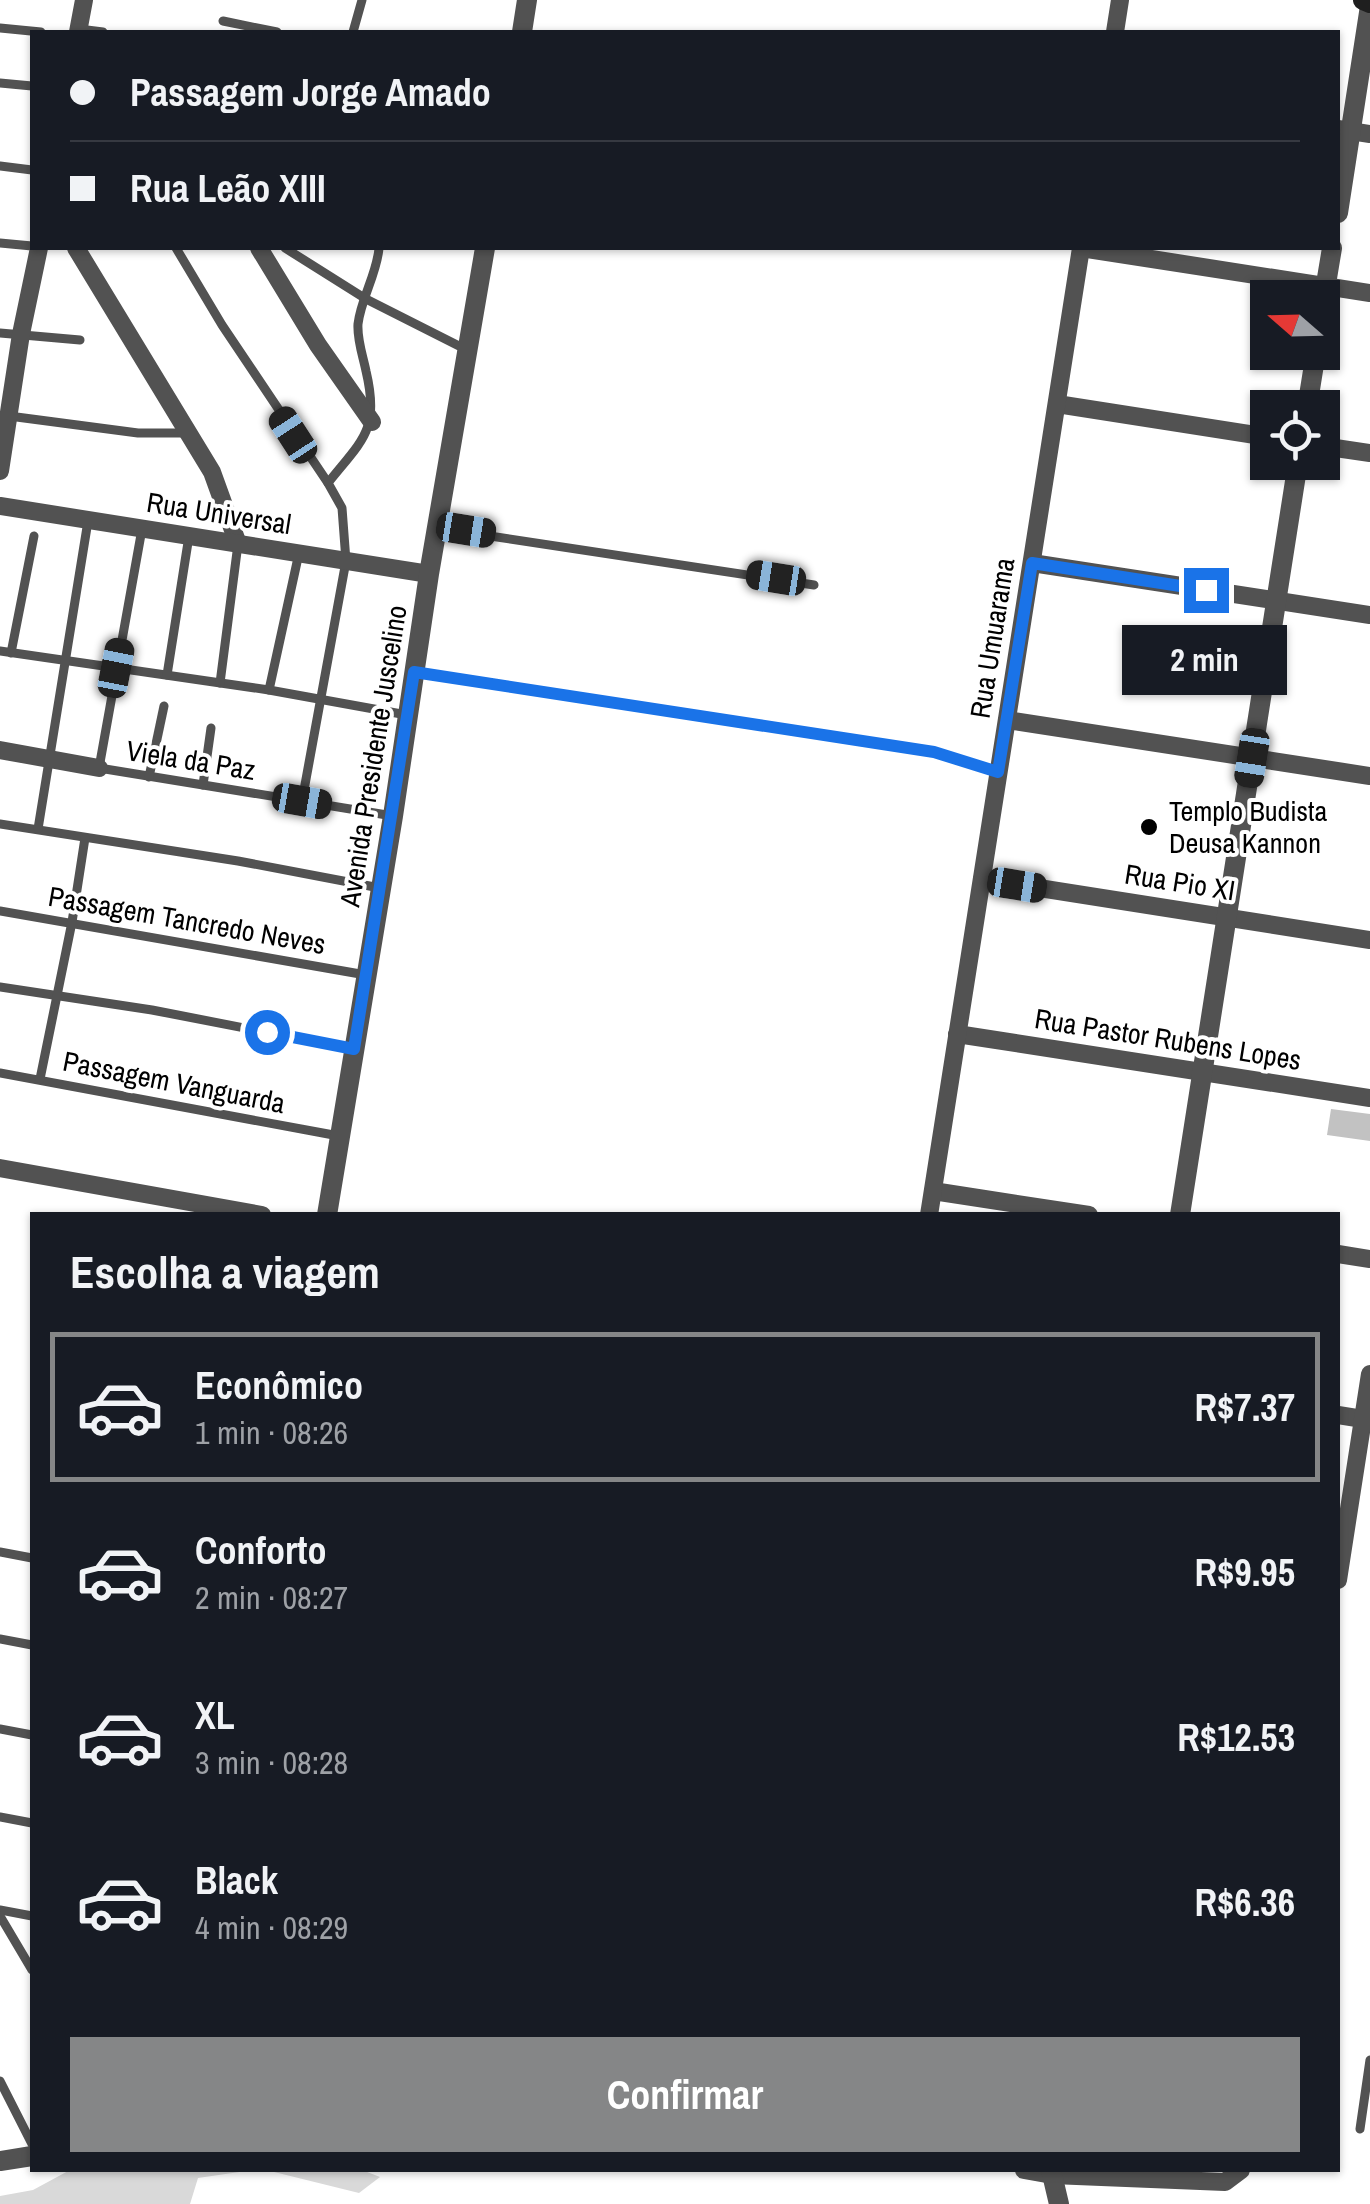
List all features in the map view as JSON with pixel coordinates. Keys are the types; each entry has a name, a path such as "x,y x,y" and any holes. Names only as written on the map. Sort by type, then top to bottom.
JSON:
{"main road":[{"path":"1363,0 1370,5"}],"street":[{"path":"79,30 84,0"},
{"path":"522,30 528,0"},
{"path":"1115,30 1120,0"},
{"path":"1340,202 1370,5"},
{"path":"0,471 4,416 35,250"},
{"path":"77,250 212,472 238,544"},
{"path":"260,250 318,345 372,422"},
{"name":"Avenida Presidente Juscelino","path":"327,1212 394,816 429,574 486,250"},
{"name":"Rua Umuarama","path":"929,1212 1081,250"},
{"path":"1094,250 1287,280"},
{"path":"1327,280 1332,250"},
{"path":"1340,288 1370,292"},
{"path":"1056,404 1250,434"},
{"path":"1340,449 1370,453"},
{"path":"1180,1212 1295,480"},
{"name":"Rua Universal","path":"0,506 429,574"},
{"path":"1032,563 1370,615"},
{"path":"1007,720 1370,776"},
{"path":"0,750 99,768"},
{"name":"Rua Pio XI","path":"982,879 1370,940"},
{"name":"Rua Pastor Rubens Lopes","path":"957,1034 1370,1098"},
{"path":"0,1168 245,1212"},
{"path":"932,1191 1069,1212"},
{"path":"1340,1254 1370,1258"},
{"path":"1340,1567 1369,1385"},
{"path":"1340,1415 1363,1419"},
{"path":"0,2161 30,2156"},
{"path":"1060,2204 1052,2172 1225,2182 1239,2172"}],"lane":[{"path":"354,30 362,0"},
{"path":"223,21 267,30"},
{"path":"0,28 30,31"},
{"path":"0,83 30,86"},
{"path":"0,166 30,170"},
{"path":"0,244 30,246"},
{"path":"177,250 342,508 346,560 302,801"},
{"path":"288,250 366,298 468,350"},
{"path":"328,482 372,422 372,393 358,326 378,250"},
{"path":"0,333 80,340"},
{"path":"4,416 138,433 190,433"},
{"path":"38,829 88,520"},
{"path":"437,528 814,584"},
{"path":"99,768 142,529"},
{"path":"34,536 6,652 269,690 407,715"},
{"path":"167,675 189,536"},
{"path":"220,683 238,544"},
{"path":"269,690 299,553"},
{"path":"414,672 934,752 998,772"},
{"path":"150,777 164,706"},
{"path":"203,785 211,728"},
{"name":"Viela da Paz","path":"99,768 394,816"},
{"path":"0,824 380,888"},
{"path":"40,1079 72,922 84,838"},
{"name":"Passagem Tancredo Neves","path":"0,910 366,975"},
{"path":"0,987 152,1010 354,1049"},
{"name":"Passagem Vanguarda","path":"0,1072 340,1136"},
{"path":"0,1552 30,1558"},
{"path":"0,1639 30,1645"},
{"path":"0,1729 30,1735"},
{"path":"0,1817 30,1823"},
{"path":"0,1913 30,1916"},
{"path":"0,1913 30,1966"},
{"path":"1360,2129 1370,2060"},
{"path":"0,2081 30,2140"}],"shaded area":[{"path":"66,2172 239,2172 198,2178 190,2204 0,2204 0,2196 33,2190"},
{"path":"274,2172 367,2172 380,2177 359,2193"}],"building":[{"path":"1331,1109 1370,1114 1370,1141 1327,1135"}],"place":[{"name":"Templo Budista Deusa Kannon","path":"1149,827"}],"route":[{"path":"267,1032 354,1049 414,672 934,752 998,772 1032,563 1206,590"}]}
